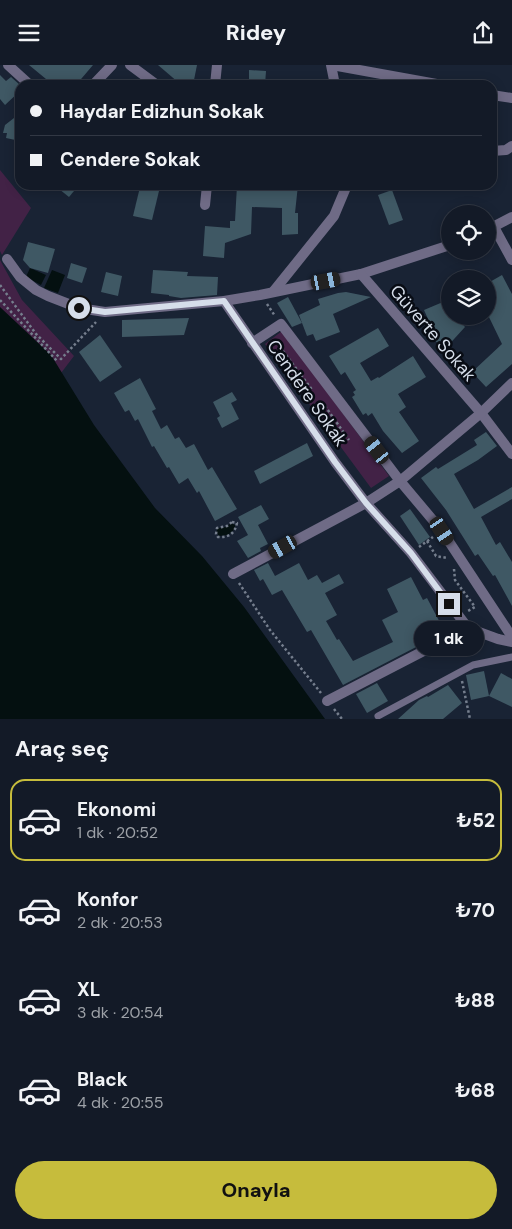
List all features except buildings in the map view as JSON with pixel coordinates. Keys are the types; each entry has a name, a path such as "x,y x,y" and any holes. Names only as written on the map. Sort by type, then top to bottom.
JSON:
{"street":[{"path":"8,65 24,80"},
{"path":"98,80 112,65"},
{"path":"130,65 150,80"},
{"path":"216,80 217,65"},
{"path":"334,80 331,65 414,80"},
{"path":"497,96 512,98"},
{"path":"497,151 506,150 512,146"},
{"path":"205,205 206,190"},
{"path":"273,291 334,216 345,190"},
{"path":"496,225 512,217"},
{"path":"496,236 512,260"},
{"path":"7,259 20,277 36,290 79,308 105,312 224,301 260,295 361,274 441,248"},
{"name":"Güverte Sokak","path":"361,274 481,413 512,454"},
{"name":"Cendere Sokak","path":"224,301 335,462 366,503 411,553 468,628"},
{"path":"252,343 281,324 400,481 442,531 512,637"},
{"path":"233,574 366,503 400,481 481,413 512,383"},
{"path":"327,701 468,628 512,642"}],"lane":[{"path":"378,716 474,665 512,657"}],"path":[{"path":"0,285 36,334 60,361"},
{"path":"260,295 281,324"},
{"path":"0,300 60,361"},
{"path":"60,361 105,312"},
{"path":"280,347 313,391"},
{"path":"324,406 349,440"},
{"path":"232,522 237,523 234,533 219,537 216,534 216,528 226,526 232,522"},
{"path":"411,553 442,531"},
{"path":"427,541 436,555 449,559"},
{"path":"452,563 456,580 475,607 459,617"},
{"path":"233,574 270,630 342,719"},
{"path":"460,673 470,719"}],"shaded area":[{"path":"0,170 31,208 2,255 0,251"},
{"path":"0,260 22,300 74,356 58,377 0,315"},
{"path":"30,268 46,275 41,285 26,277"},
{"path":"52,270 65,275 58,293 44,288"},
{"path":"0,307 51,355 94,425 155,508 202,556 244,607 325,719 0,719"},
{"path":"282,331 389,476 371,488 265,344"},
{"path":"231,523 235,525 235,529 228,535 219,536 216,532 218,528 226,527"}],"route":[{"path":"79,308 105,312 224,301 335,462 366,503 411,553 449,604"}]}
